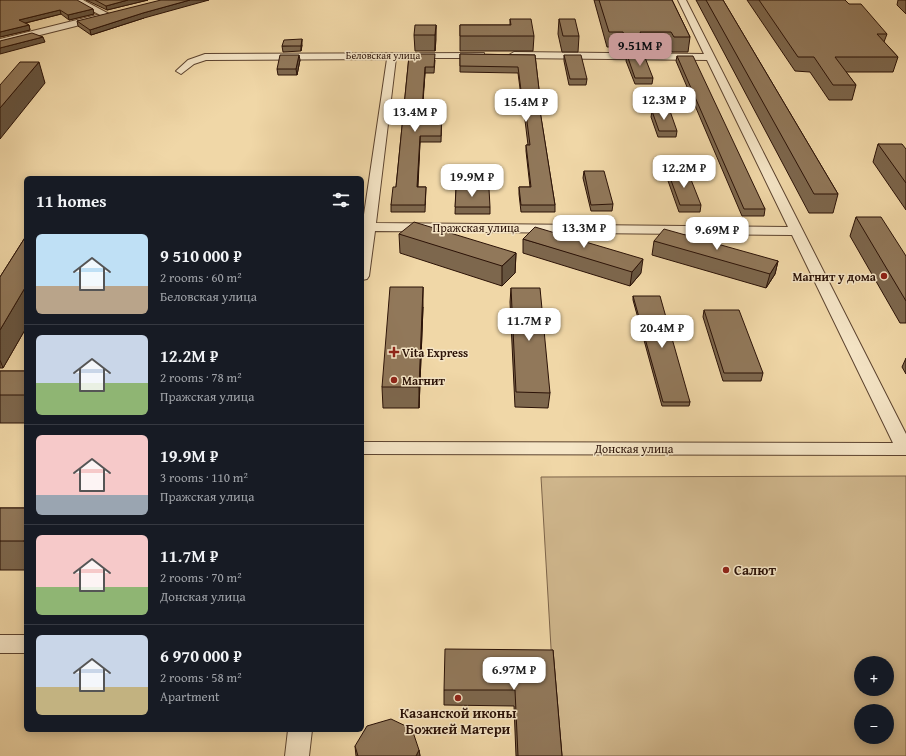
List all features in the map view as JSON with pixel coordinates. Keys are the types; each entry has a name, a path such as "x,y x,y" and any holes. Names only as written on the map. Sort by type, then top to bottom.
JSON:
{"street":[{"path":"0,42 110,14 76,0"},
{"path":"682,0 905,449"},
{"path":"364,264 370,227 381,127 392,55"},
{"name":"Беловская улица","path":"181,72 191,62 205,56 498,55 710,57"},
{"name":"Пражская улица","path":"370,227 798,231"},
{"name":"Донская улица","path":"364,448 905,449"},
{"path":"0,644 24,644"},
{"path":"297,756 300,732"}],"shaded area":[{"name":"Салют","path":"906,476 906,756 559,756 541,477"}],"building":[{"path":"0,0 77,0 93,9 68,15 60,10 19,20 29,25 0,32"},
{"path":"95,0 128,0 106,6"},
{"path":"161,0 190,0 90,30 77,21"},
{"path":"599,0 672,0 690,37 674,37 671,32 640,32 642,37 625,37 623,32 609,32"},
{"path":"706,0 723,0 838,194 814,194"},
{"path":"759,0 845,0 849,4 861,4 887,34 877,34 898,57 835,57 856,85 833,85 814,57 798,57"},
{"path":"510,19 531,19 534,36 460,36 460,25 511,25"},
{"path":"559,19 575,19 579,36 563,36"},
{"path":"415,25 436,25 435,35 414,35"},
{"path":"32,33 43,37 0,48 0,41"},
{"path":"302,39 301,46 282,46 284,40"},
{"path":"414,54 435,54 434,67 425,67 422,110 442,110 441,136 420,136 417,187 426,187 425,205 391,205 393,187 396,187 409,56 413,56"},
{"path":"460,54 535,55 540,98 538,98 555,205 521,205 519,187 531,187 526,145 530,145 524,98 522,98 518,67 460,66"},
{"path":"280,55 299,55 296,69 277,69"},
{"path":"564,55 581,55 587,79 570,79"},
{"path":"627,55 644,55 653,78 635,78"},
{"path":"677,56 693,56 765,209 744,209"},
{"path":"20,62 39,62 0,108 0,85"},
{"path":"652,111 670,111 677,131 659,131"},
{"path":"878,144 902,144 906,149 906,183"},
{"path":"584,171 604,171 613,204 591,205"},
{"path":"668,172 688,172 701,205 680,205"},
{"path":"456,189 489,189 490,207 455,207"},
{"path":"856,217 881,217 906,256 906,301"},
{"path":"414,222 516,253 502,266 399,234"},
{"path":"535,227 643,259 632,272 523,239"},
{"path":"664,229 778,261 770,274 654,241"},
{"path":"24,239 24,289 0,330 0,277"},
{"path":"390,287 423,287 419,387 382,387"},
{"path":"511,288 540,288 550,393 516,392"},
{"path":"633,296 660,296 690,402 663,402"},
{"path":"704,310 739,310 763,373 724,373"},
{"path":"0,371 24,371 24,395 0,395"},
{"path":"0,508 24,508 24,541 0,541"},
{"path":"445,649 553,650 562,756 518,756 515,690 444,690"},
{"path":"391,719 412,729 419,750 416,756 358,756 355,746 367,726"}],"place":[{"name":"Магнит у дома","path":"884,276"},
{"name":"Vita Express","path":"394,352"},
{"name":"Магнит","path":"394,380"},
{"name":"Салют","path":"726,570"},
{"name":"Казанской иконы Божией Матери","path":"458,698"}]}
